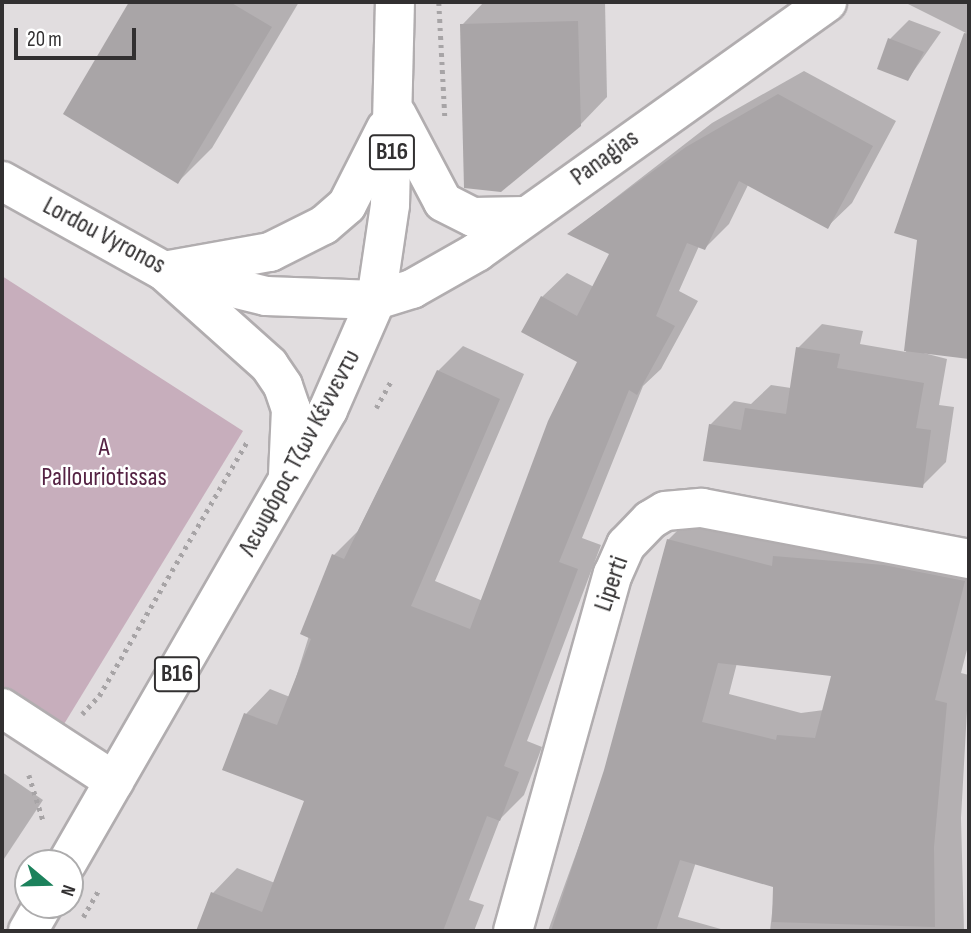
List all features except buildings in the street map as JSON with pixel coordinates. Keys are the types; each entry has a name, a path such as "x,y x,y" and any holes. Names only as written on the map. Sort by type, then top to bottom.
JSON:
{"street":[{"name":"Λεωφόρος Τζων Κέννεντυ","path":"75,849 287,484 376,300 385,257 394,110 395,2"},
{"name":"Panagias","path":"376,300 443,273 827,2"},
{"path":"394,110 443,202 473,218 525,216"},
{"path":"164,271 270,252 324,225 347,205 394,110"},
{"name":"Lordou Vyronos","path":"2,181 164,271 266,296 376,300"},
{"path":"164,271 254,351 284,386 291,409 287,484"},
{"name":"Liperti","path":"513,931 613,574 626,545 650,520 666,511 702,508 969,559"},
{"path":"16,718 114,781"}],"path":[{"path":"439,2 445,126"},
{"path":"44,830 42,803 13,759 16,718 45,703 81,715 99,696 250,437"}],"green space":[{"name":"A Pallouriotissas","path":"2,276 243,431 61,729 2,693"}]}
